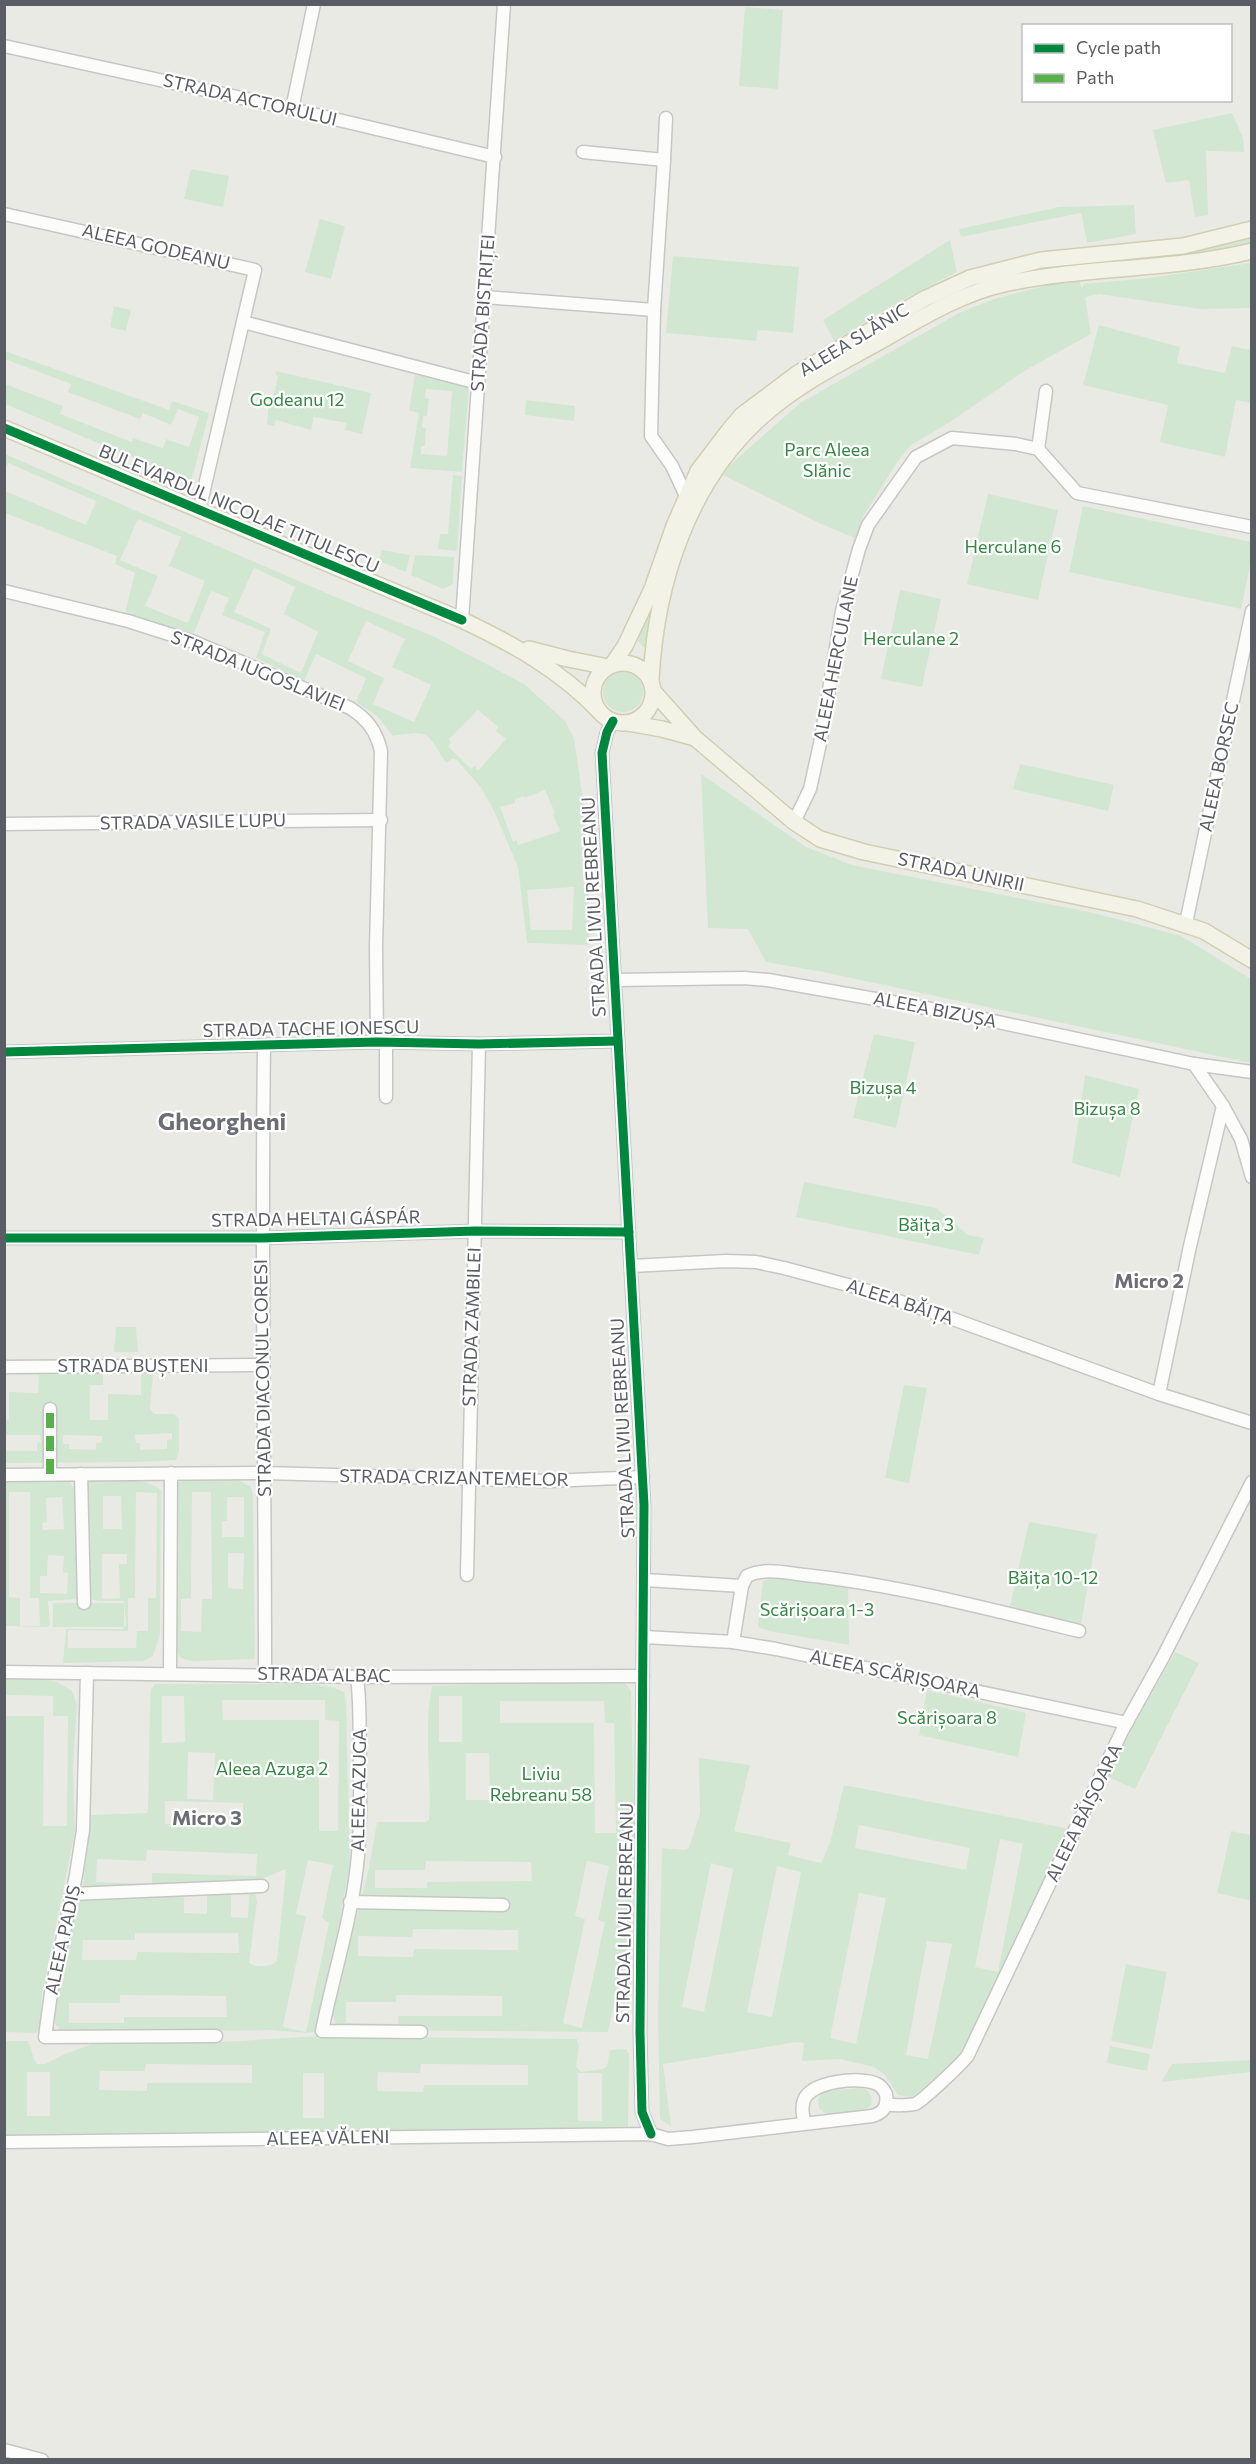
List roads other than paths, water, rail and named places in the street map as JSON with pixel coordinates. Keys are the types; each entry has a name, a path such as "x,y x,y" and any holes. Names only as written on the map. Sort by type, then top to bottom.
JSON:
{"main road":[{"name":"ALEEA SLĂNIC","path":"610,666 625,646 652,589 686,496 698,471 729,429 756,403 824,356 944,289 970,278 1041,260 1182,246 1251,229"},
{"name":"ALEEA SLĂNIC","path":"653,686 655,634 663,593 696,501 728,450 753,424 786,397 826,371 928,314 988,289 1040,277 1193,263 1251,251"},
{"name":"BULEVARDUL NICOLAE TITULESCU","path":"4,428 462,620 509,642 561,675 599,711"},
{"name":"BULEVARDUL NICOLAE TITULESCU","path":"509,642 568,659 610,666"},
{"path":"621,663 634,664 644,671 653,686 648,711 637,720 620,722 599,711 594,700 593,688 598,676 610,666 621,663"},
{"name":"STRADA UNIRII","path":"653,686 695,738 794,822 820,839 857,851 1137,909 1186,923 1204,931 1251,960"},
{"name":"STRADA UNIRII","path":"620,722 662,729 695,738"}],"street":[{"path":"292,109 314,4"},
{"name":"STRADA BISTRIȚEI","path":"462,620 504,4"},
{"name":"STRADA ACTORULUI","path":"4,46 292,109 495,157"},
{"path":"666,118 654,310 651,436 672,466 686,496"},
{"path":"583,152 664,160"},
{"name":"ALEEA GODEANU","path":"4,214 255,270 199,511"},
{"path":"484,297 654,310"},
{"path":"243,322 478,383"},
{"path":"1046,391 1038,449 1077,493 1251,527"},
{"name":"ALEEA HERCULANE","path":"794,822 810,789 822,739 842,611 868,525 916,457 952,438 986,442 991,440 1038,449"},
{"name":"STRADA IUGOSLAVIEI","path":"4,591 128,621 194,642 350,708 363,717 375,732 381,751 381,820 375,947 386,1097"},
{"name":"ALEEA BORSEC","path":"1186,923 1251,611"},
{"name":"STRADA LIVIU REBREANU","path":"620,722 607,732 602,753 643,1477 645,1580 640,2033 642,2112 651,2134"},
{"name":"STRADA VASILE LUPU","path":"4,824 381,820"},
{"name":"ALEEA BIZUȘA","path":"614,980 744,978 814,987 965,1015 1194,1064 1251,1072"},
{"name":"STRADA TACHE IONESCU","path":"4,1052 382,1042 479,1044 618,1041"},
{"name":"STRADA ZAMBILEI","path":"467,1575 479,1044"},
{"name":"STRADA DIACONUL CORESI","path":"264,1046 261,1365 265,1473 265,1674"},
{"path":"1194,1064 1223,1106 1241,1139 1251,1177"},
{"path":"1159,1394 1192,1234 1223,1106"},
{"name":"STRADA HELTAI GÁSPÁR","path":"4,1238 262,1238 475,1231 629,1232"},
{"name":"ALEEA BĂIȚA","path":"631,1266 726,1261 756,1262 784,1268 859,1288 953,1319 1159,1394 1251,1423"},
{"name":"STRADA BUȘTENI","path":"4,1367 261,1365"},
{"path":"50,1409 50,1474"},
{"path":"170,1674 171,1473"},
{"name":"STRADA CRIZANTEMELOR","path":"4,1475 265,1473 549,1481 643,1477"},
{"path":"81,1474 84,1603"},
{"name":"ALEEA BĂIȘOARA","path":"651,2134 668,2139 872,2116 879,2114 886,2105 915,2104 943,2079 957,2070 968,2055 1127,1723 1163,1658 1251,1482"},
{"path":"732,1642 742,1586 747,1576 760,1571 840,1579 938,1597 1080,1631"},
{"path":"645,1580 742,1586"},
{"name":"ALEEA SCĂRIȘOARA","path":"644,1637 732,1642 776,1648 1127,1723"},
{"name":"STRADA ALBAC","path":"4,1672 357,1677 644,1676"},
{"name":"ALEEA PADIȘ","path":"87,1673 83,1830 51,1993 45,2037 216,2036"},
{"name":"ALEEA AZUGA","path":"357,1677 361,1708 361,1800 357,1865 342,1948 332,1981 322,2031 421,2032"},
{"path":"71,1894 262,1886"},
{"path":"350,1902 503,1905"},
{"path":"805,2124 804,2100 809,2092 823,2084 864,2081 878,2085 886,2094 886,2105"},
{"name":"ALEEA VĂLENI","path":"4,2142 651,2134"},
{"path":"4,2450 42,2460"}],"district":[{"name":"Gheorgheni","path":"222,1122"},
{"name":"Micro 2","path":"1149,1281"},
{"name":"Micro 3","path":"207,1818"}],"park label":[{"name":"Godeanu 12","path":"297,400"},
{"name":"Parc Aleea Slănic","path":"827,460"},
{"name":"Herculane 6","path":"1013,547"},
{"name":"Herculane 2","path":"911,639"},
{"name":"Bizușa 4","path":"883,1088"},
{"name":"Bizușa 8","path":"1107,1109"},
{"name":"Băița 3","path":"926,1225"},
{"name":"Băița 10-12","path":"1053,1578"},
{"name":"Scărișoara 1-3","path":"817,1610"},
{"name":"Scărișoara 8","path":"947,1718"},
{"name":"Aleea Azuga 2","path":"272,1769"},
{"name":"Liviu Rebreanu 58","path":"541,1784"}]}
